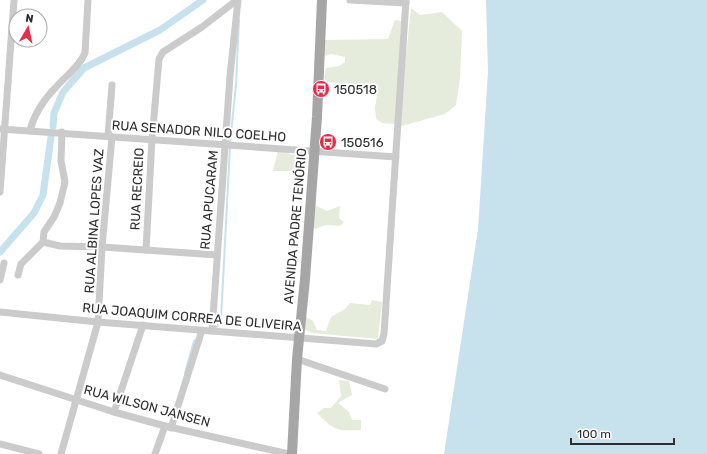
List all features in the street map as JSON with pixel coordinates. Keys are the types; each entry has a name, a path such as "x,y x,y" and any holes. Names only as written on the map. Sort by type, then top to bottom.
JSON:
{"main road":[{"name":"AVENIDA PADRE TENÓRIO","path":"290,454 318,117 322,0"}],"street":[{"path":"0,192 2,129 14,0"},
{"path":"30,130 33,118 39,108 82,59 84,53 88,0"},
{"name":"RUA RECREIO","path":"146,250 152,139 159,59 163,52 202,27 238,0"},
{"name":"RUA APUCARAM","path":"212,331 230,76 238,0"},
{"path":"350,0 406,1 396,157"},
{"name":"RUA ALBINA LOPES VAZ","path":"61,454 98,322 112,84"},
{"name":"RUA SENADOR NILO COELHO","path":"2,129 62,132 396,157"},
{"path":"18,275 21,264 43,242 44,232 54,217 60,203 65,182 61,161 62,132"},
{"name":"RUA JOAQUIM CORREA DE OLIVEIRA","path":"0,312 98,322 376,344 382,341 385,326 396,157"},
{"path":"43,242 60,246 102,247 217,255"},
{"path":"0,280 4,263"},
{"path":"114,412 143,325"},
{"path":"155,454 168,427 202,330"},
{"path":"297,359 385,389"},
{"name":"RUA WILSON JANSEN","path":"0,375 114,412 168,427 290,454"},
{"path":"0,444 39,454"}],"green space":[{"path":"411,8 420,15 442,12 462,31 460,79 456,105 445,114 398,127"},
{"path":"395,20 401,21 396,124 382,123 376,119 375,108 377,95 351,94 354,84 327,82 324,78 326,68 339,66 345,62 345,57 331,54 325,56 325,40 388,39"},
{"path":"278,151 303,157 303,173 273,171"},
{"path":"315,205 327,211 340,206 339,218 344,222 340,226 326,225 315,229 312,225"},
{"path":"372,300 382,302 378,339 312,333 304,329 304,316 313,321 317,330 326,331 331,317 345,309 350,303 370,305"},
{"path":"339,380 349,381 352,395 338,403 349,412 352,420 361,420 361,430 336,429 317,413 324,408 331,408 341,396"}],"water":[{"path":"486,0 707,0 707,454 444,454 478,229 488,72"}],"waterway":[{"path":"53,126 54,113 63,92 84,68 160,30 203,0"},
{"path":"230,143 236,85 239,20"},
{"path":"0,252 34,213 43,195 51,137"},
{"path":"215,328 221,319 230,147"},
{"path":"185,373 194,341 198,339"}],"place":[{"name":"150518","path":"321,89"},
{"name":"150516","path":"328,142"}]}
